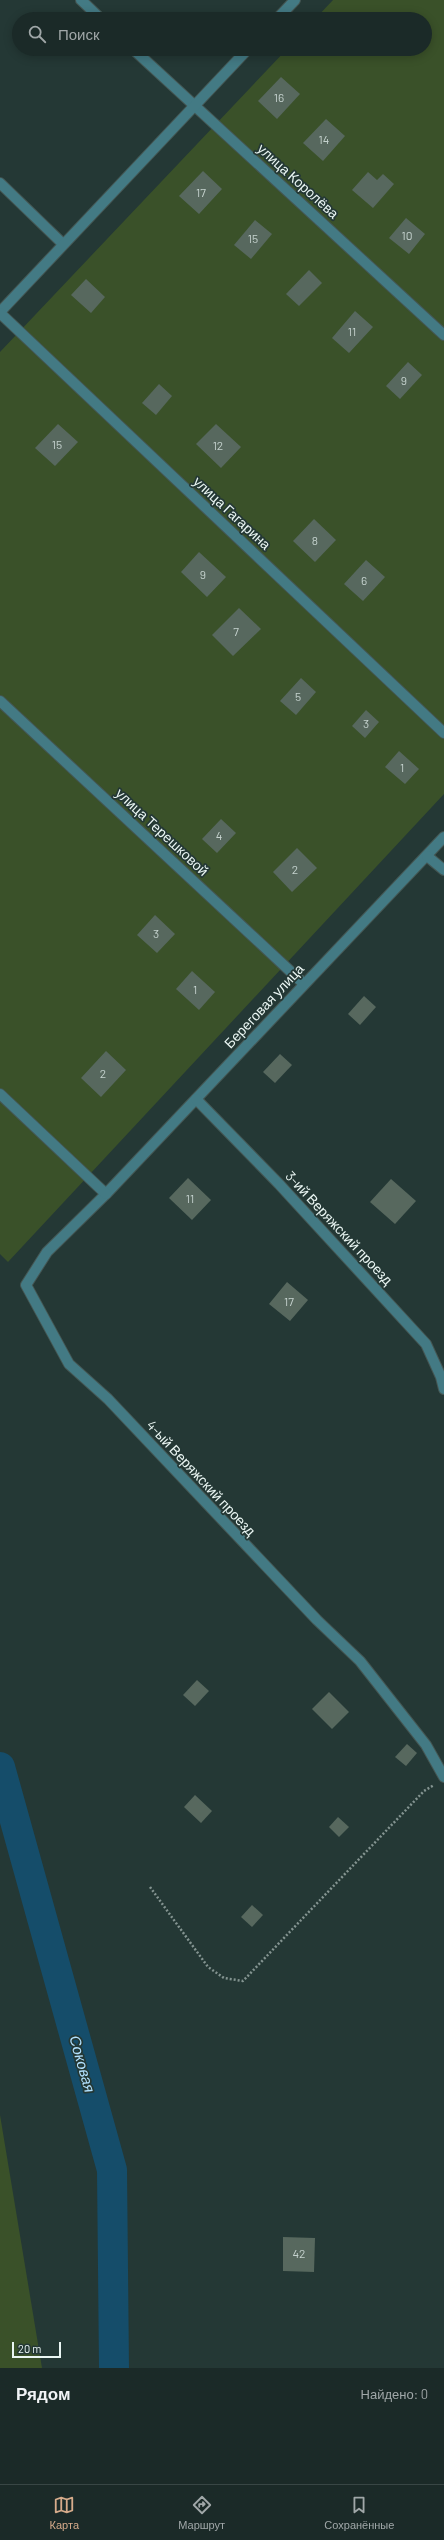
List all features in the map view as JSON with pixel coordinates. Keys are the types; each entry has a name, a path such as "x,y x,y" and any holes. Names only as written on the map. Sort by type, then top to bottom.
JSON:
{"street":[{"path":"81,0 94,12"},
{"path":"284,12 295,0"},
{"name":"улица Королёва","path":"140,56 444,335"},
{"path":"0,312 241,56"},
{"path":"0,183 63,244"},
{"name":"улица Гагарина","path":"0,312 444,733"},
{"name":"улица Терешковой","path":"0,701 304,984"},
{"name":"Береговая улица","path":"106,1194 444,837"},
{"path":"427,856 444,870"},
{"path":"0,1094 106,1194"},
{"name":"3-ий Веряжский проезд","path":"196,1099 279,1184 426,1344 441,1377 444,1389"},
{"name":"4-ый Веряжский проезд","path":"106,1194 47,1252 26,1285 69,1364 108,1400 317,1620 360,1661 426,1745 441,1780"}],"path":[{"path":"150,1887 208,1967 224,1978 243,1981 419,1796 441,1780"}],"green space":[{"path":"333,0 444,0 444,794 8,1262 0,1254 0,352 280,56 432,56 432,12 322,12"},
{"path":"0,2115 42,2368 0,2368"}],"building":[{"path":"281,77 300,94 277,119 258,101"},
{"path":"326,119 345,136 323,161 303,143"},
{"path":"203,171 222,189 199,214 179,196"},
{"path":"368,172 377,180 383,174 394,184 373,208 352,190"},
{"path":"406,218 425,234 409,254 389,238"},
{"path":"255,220 272,234 251,259 234,245"},
{"path":"309,270 322,283 299,306 286,294"},
{"path":"86,279 105,297 91,313 71,295"},
{"path":"355,311 373,327 349,353 332,338"},
{"path":"408,362 422,375 400,399 386,386"},
{"path":"159,384 172,396 156,415 142,403"},
{"path":"58,424 78,442 55,466 35,448"},
{"path":"216,424 241,447 221,468 196,444"},
{"path":"314,519 336,540 315,562 293,541"},
{"path":"199,552 226,577 207,597 181,572"},
{"path":"366,560 385,577 363,601 344,584"},
{"path":"239,608 261,629 233,656 212,635"},
{"path":"301,678 316,692 296,715 280,701"},
{"path":"366,710 379,722 365,738 352,726"},
{"path":"399,751 419,769 405,784 385,767"},
{"path":"221,819 236,833 217,853 202,839"},
{"path":"297,848 317,868 292,892 273,872"},
{"path":"155,915 175,934 157,953 137,935"},
{"path":"192,971 215,992 199,1010 176,989"},
{"path":"364,996 376,1007 360,1025 348,1014"},
{"path":"106,1051 126,1070 101,1097 81,1078"},
{"path":"280,1054 292,1065 275,1083 263,1072"},
{"path":"188,1178 211,1200 192,1220 169,1198"},
{"path":"391,1179 416,1201 395,1224 370,1202"},
{"path":"287,1282 308,1300 290,1321 269,1304"},
{"path":"197,1680 209,1691 195,1706 183,1695"},
{"path":"329,1692 349,1712 332,1729 312,1709"},
{"path":"407,1744 417,1753 406,1766 395,1757"},
{"path":"195,1795 212,1811 201,1823 184,1807"},
{"path":"338,1817 349,1827 339,1837 329,1827"},
{"path":"252,1905 263,1915 252,1927 241,1917"},
{"path":"283,2237 315,2238 314,2272 283,2271"}],"waterway":[{"name":"Соковая","path":"0,1767 112,2170 114,2368"}]}
